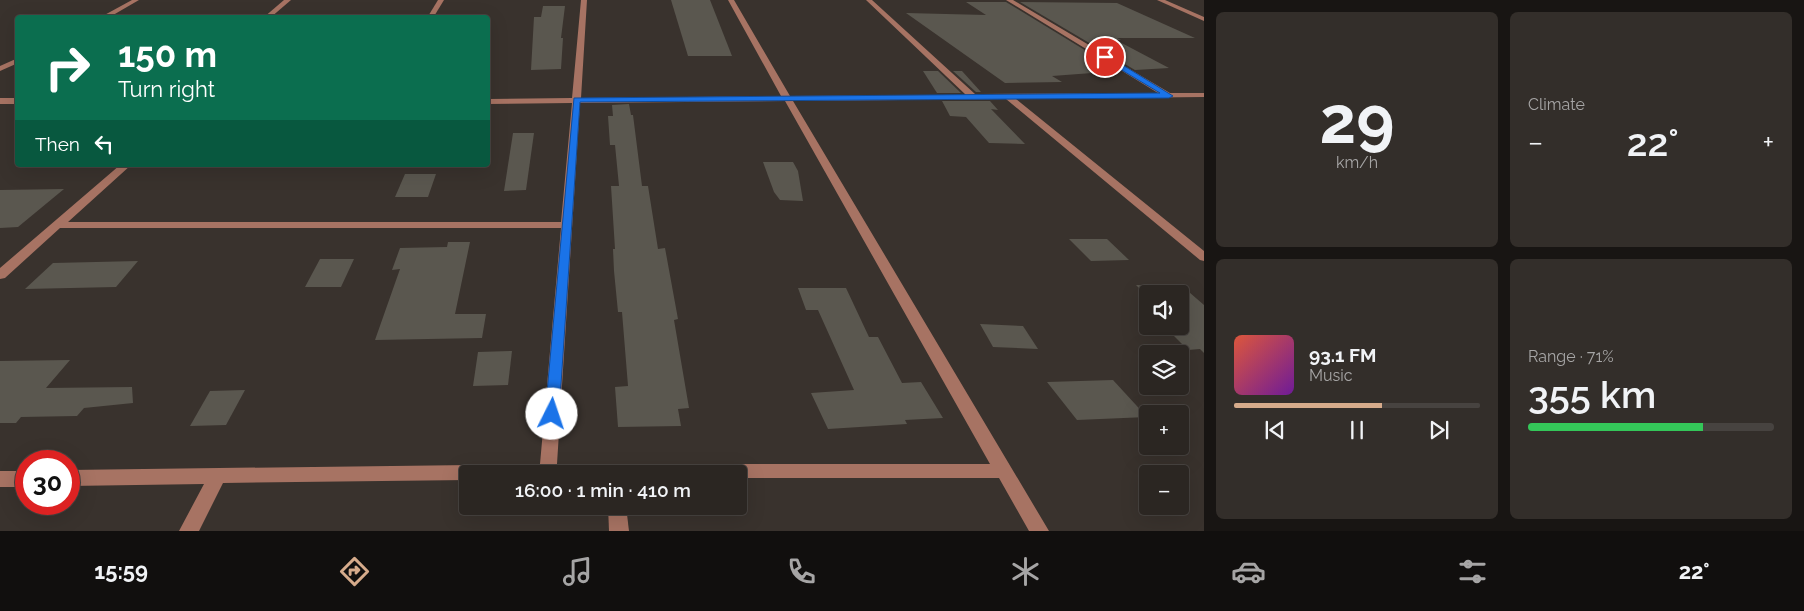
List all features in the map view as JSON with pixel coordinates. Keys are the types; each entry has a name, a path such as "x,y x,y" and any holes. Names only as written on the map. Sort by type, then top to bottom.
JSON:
{"street":[{"path":"108,15 136,0"},
{"path":"270,15 288,0"},
{"path":"432,15 441,0"},
{"path":"548,465 584,0"},
{"path":"731,0 776,84 787,98 1039,531"},
{"path":"869,0 973,97"},
{"path":"1009,0 1169,96"},
{"path":"1160,0 1204,19"},
{"path":"0,69 15,62"},
{"path":"490,101 1204,95"},
{"path":"1008,97 1204,257"},
{"path":"0,101 15,101"},
{"path":"0,275 124,167"},
{"path":"56,225 566,224"},
{"path":"747,472 1004,471"},
{"path":"80,478 459,473"},
{"path":"189,531 217,477"},
{"path":"0,479 15,479"},
{"path":"617,515 618,531"}],"building":[{"path":"671,0 710,0 732,56 688,56"},
{"path":"966,2 1006,2 1119,71 1052,76 1062,82 1005,83 906,13 986,15"},
{"path":"1020,2 1117,3 1195,38 1117,38 1121,40 1116,40 1169,68 1135,70"},
{"path":"543,6 565,6 561,38 563,38 561,69 531,70 534,17 541,17"},
{"path":"923,71 938,71 961,93 937,93"},
{"path":"953,71 962,71 981,92 976,92"},
{"path":"942,101 990,101 998,110 991,109 1025,144 989,143 966,117 950,116"},
{"path":"629,104 631,115 633,115 642,186 648,186 658,249 665,248 678,319 674,320 689,408 678,409 681,426 618,427 615,387 628,386 622,312 618,312 613,249 615,249 611,186 619,186 615,145 610,145 608,116 613,116 612,105"},
{"path":"513,133 534,133 526,190 504,191"},
{"path":"763,162 793,162 798,171 803,201 780,200 774,192"},
{"path":"405,174 436,174 428,197 395,197"},
{"path":"64,189 18,227 0,228 0,190"},
{"path":"1069,239 1107,239 1129,260 1091,261"},
{"path":"448,242 470,242 455,314 486,314 482,338 375,340 400,269 392,270 400,248 447,247"},
{"path":"320,259 354,259 341,287 305,287"},
{"path":"138,261 116,287 25,289 53,263"},
{"path":"798,288 846,288 869,337 878,337 902,383 921,382 943,418 905,420 907,424 828,429 811,393 854,390 818,310 806,310"},
{"path":"1189,292 1204,305 1204,353 1200,349 1189,350 1189,345 1183,345 1173,335 1189,335"},
{"path":"980,324 1023,326 1038,349 993,347"},
{"path":"512,351 508,385 473,386 478,352"},
{"path":"70,360 46,388 132,387 133,403 84,408 77,416 21,417 16,423 0,423 0,361"},
{"path":"1113,380 1139,408 1139,417 1077,420 1047,382"},
{"path":"245,390 226,425 190,426 210,391"}],"route":[{"path":"552,414 576,100 1169,96 1105,57"}]}
